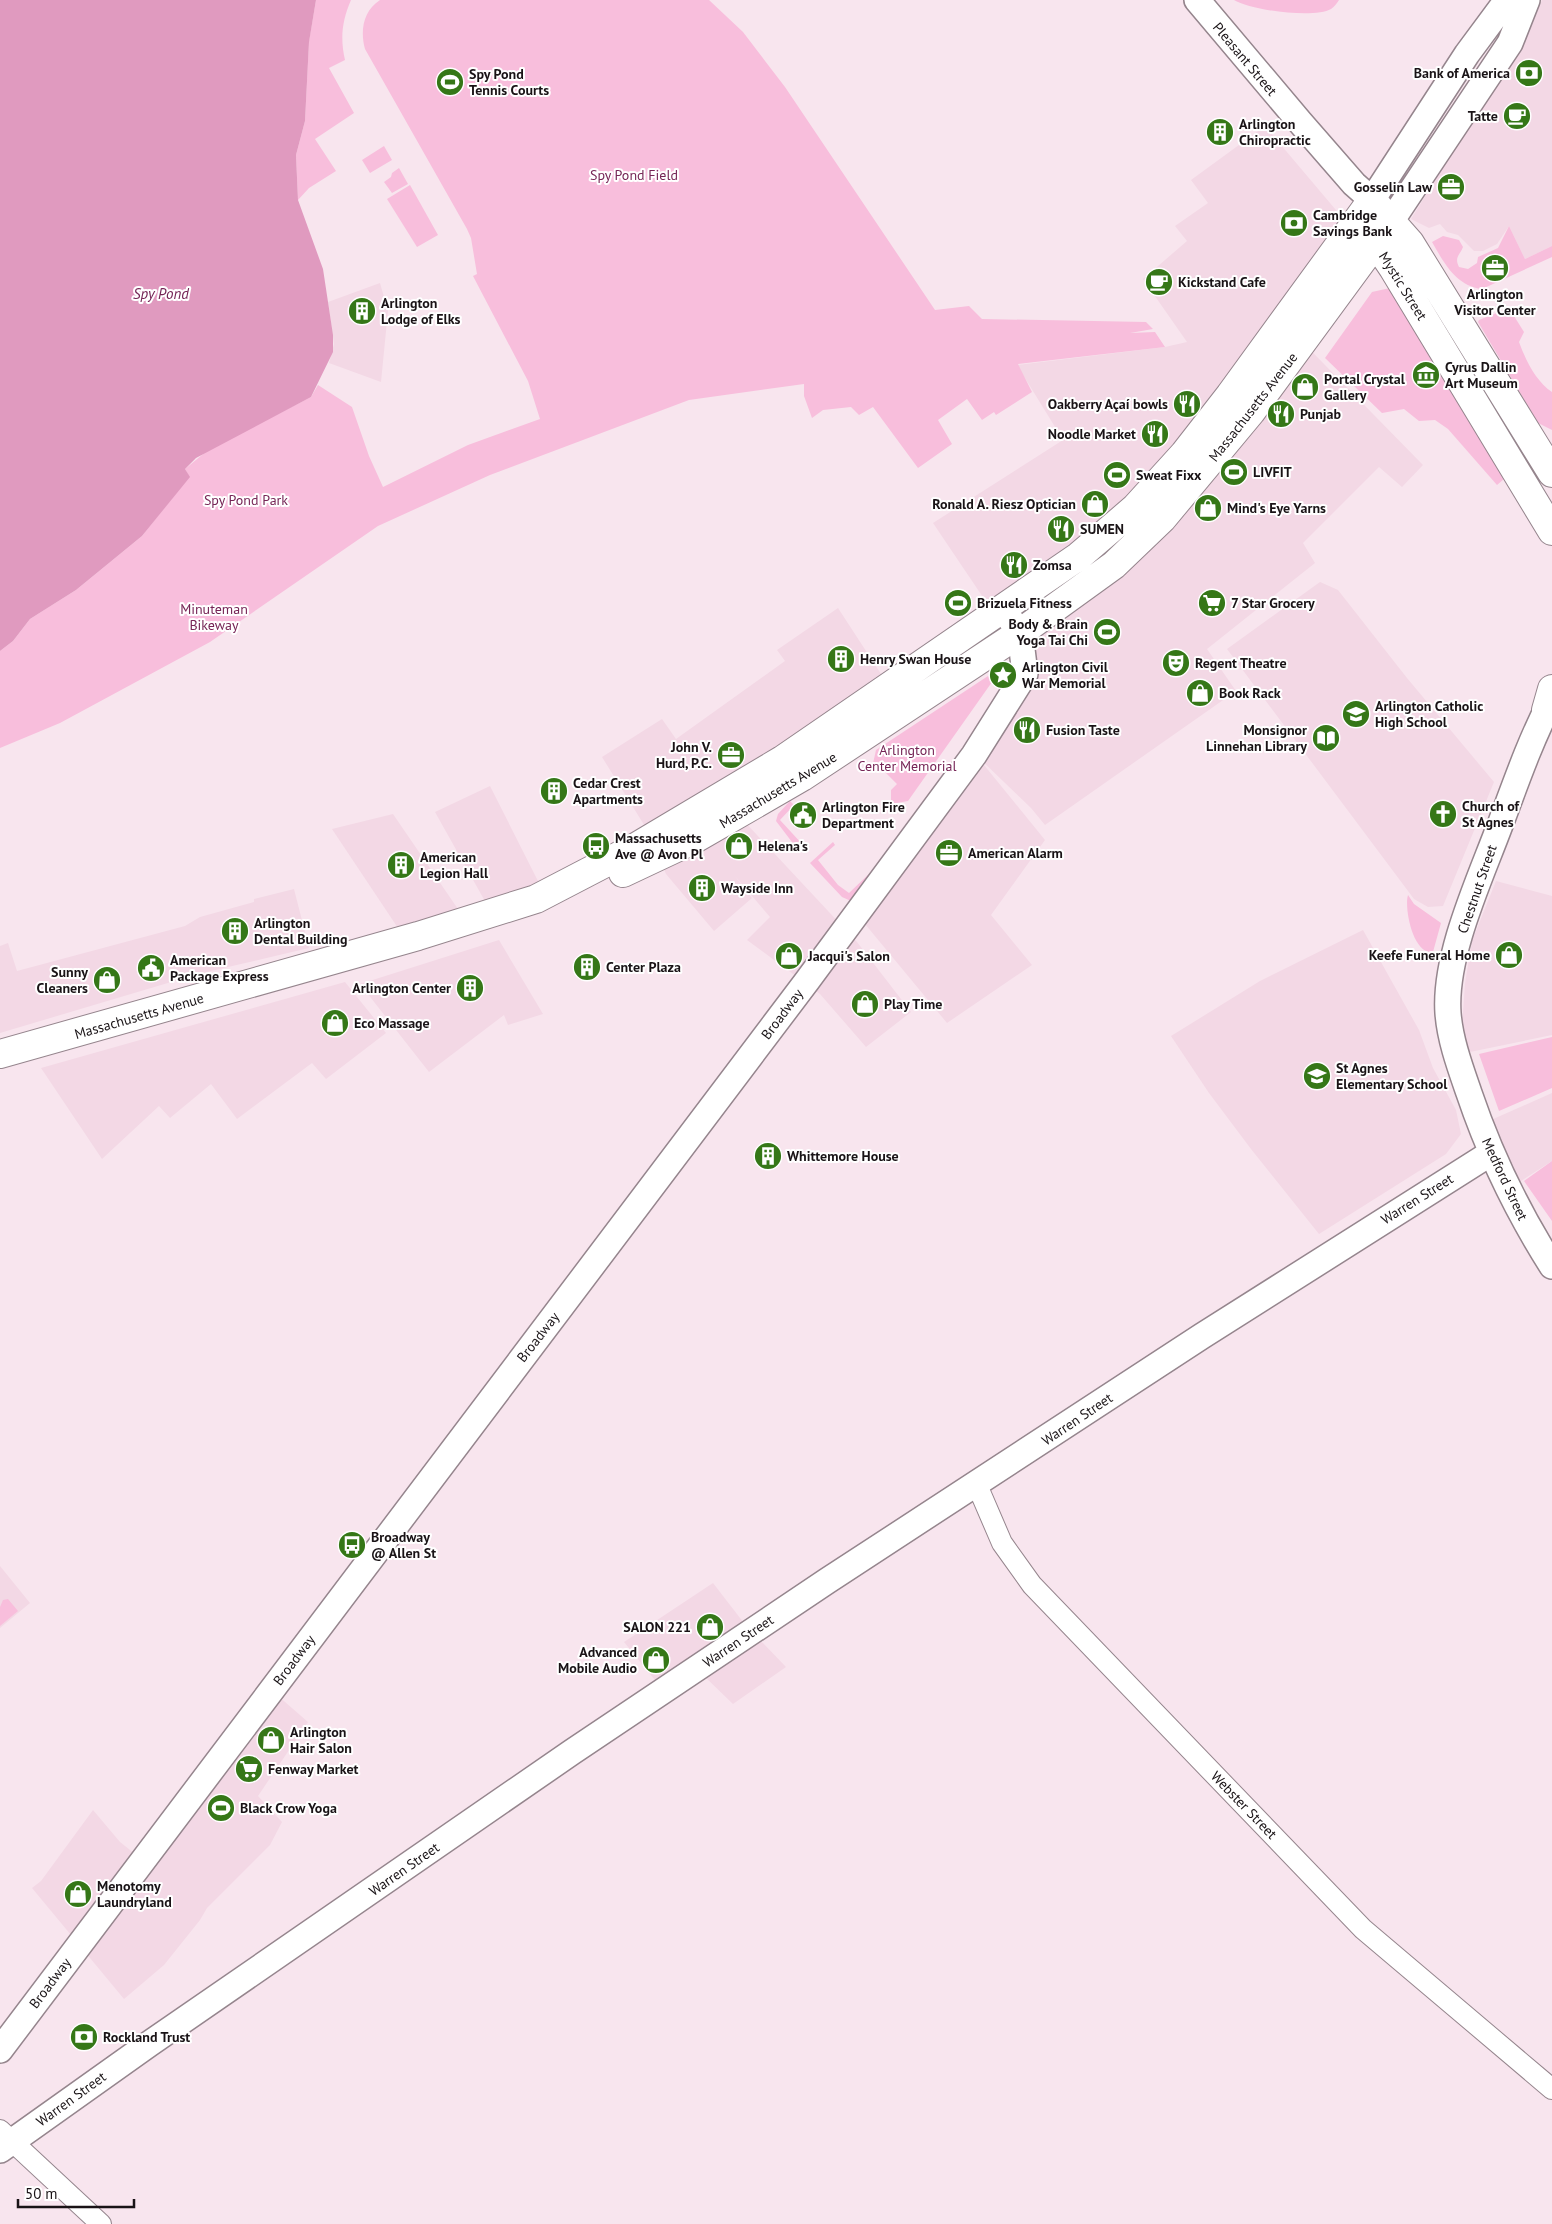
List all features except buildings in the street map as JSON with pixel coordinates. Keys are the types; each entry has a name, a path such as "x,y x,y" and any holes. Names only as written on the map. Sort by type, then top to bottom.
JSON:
{"highway":[{"name":"Mystic Street","path":"1362,200 1392,220 1410,243 1548,467"},
{"name":"Mystic Street","path":"1362,200 1376,242 1552,531"},
{"name":"Massachusetts Avenue","path":"536,899 628,852 782,760 1097,543 1154,489 1230,395 1362,200"},
{"name":"Massachusetts Avenue","path":"0,1054 461,924 536,899 574,890 610,878 656,858 725,823 802,777 1020,633 1104,573 1162,519 1261,398 1392,220"},
{"path":"1523,482 1548,467"}],"main road":[{"name":"Pleasant Street","path":"1197,0 1362,200"},
{"name":"Massachusetts Avenue","path":"1362,200 1506,0"},
{"name":"Massachusetts Avenue","path":"1392,220 1510,43 1527,0"},
{"name":"Broadway","path":"0,2050 807,982 974,755 1025,674 1020,633 1003,609"},
{"name":"Chestnut Street","path":"1467,1087 1457,1058 1449,1018 1452,970 1470,907 1551,700"},
{"name":"Medford Street","path":"1467,1087 1491,1153 1528,1227 1552,1266"},
{"name":"Warren Street","path":"4,2141 149,2044 572,1752 827,1581 977,1485 1202,1336 1491,1153"}],"street":[{"name":"Webster Street","path":"977,1485 1002,1543 1032,1585 1363,1929 1552,2089"},
{"path":"4,2141 102,2224"}],"shaded area":[{"path":"1542,0 1552,0 1552,246 1525,259 1509,226 1497,244 1483,251 1474,251 1458,235 1447,232 1440,224 1429,228 1411,219 1532,25"},
{"path":"1265,126 1341,216 1276,315 1423,465 1402,487 1379,467 1303,543 1315,563 1207,649 1236,691 1045,825 1031,808 977,756 1036,676 933,523 1063,440 1017,365 1165,347 1187,342 1143,279 1187,241 1175,226 1208,203 1191,180"},
{"path":"380,283 388,311 381,382 329,363 334,344 328,302"},
{"name":"Arlington Catholic High School","path":"1320,582 1338,590 1407,678 1494,782 1443,906 1428,907 1414,899 1227,649"},
{"path":"838,608 881,674 828,723 743,820 857,942 911,1012 866,1047 820,994 747,940 770,917 734,875 752,898 714,931 666,874 646,828 602,757 662,719 676,739 785,661 777,650"},
{"path":"984,765 1045,840 991,915 1032,965 947,1023 865,924"},
{"path":"490,786 540,885 486,903 435,812"},
{"path":"393,814 460,912 398,928 332,829"},
{"path":"1496,881 1552,896 1552,1035 1465,1053 1462,1028 1465,983 1472,941"},
{"path":"294,889 309,948 198,974 0,1033 0,946 8,943 17,971 185,926 200,917 254,902 254,899"},
{"name":"St Agnes Elementary School","path":"1363,930 1419,1030 1433,1068 1456,1110 1461,1134 1446,1154 1319,1234 1209,1093 1171,1036 1260,981"},
{"path":"499,940 543,1014 508,1025 504,1015 429,1072 360,984"},
{"path":"345,982 386,1033 326,1079 312,1063 237,1119 211,1084 170,1118 159,1106 102,1159 41,1068"},
{"path":"1552,1093 1552,1161 1518,1183 1491,1120"},
{"path":"0,1566 30,1603 0,1628"},
{"path":"713,1583 747,1627 659,1685 624,1642"},
{"path":"759,1639 786,1667 733,1704 703,1675"},
{"path":"277,1695 308,1722 258,1796 282,1822 270,1845 207,1908 200,1920 164,1965 124,1999 32,1888 41,1881 93,1810 120,1842 150,1866"}],"green space":[{"path":"316,0 351,0 343,30 345,60 329,68 354,113 315,139 336,171 309,188 298,200 296,155 305,121 309,41"},
{"path":"380,0 709,0 743,32 785,87 935,310 969,306 982,319 1146,322 1153,329 1130,333 1155,332 1165,347 1018,364 1032,392 996,415 994,412 982,420 967,399 938,420 952,444 918,468 873,407 859,415 851,407 823,410 812,418 804,396 804,384 689,400 490,475 378,526 210,642 60,723 0,748 0,651 13,641 30,619 76,590 142,536 189,477 185,469 208,450 311,397 318,385 352,407 369,456 383,487 468,445 540,419 528,381 473,276 477,274 471,238 467,229 365,49 364,22 370,10"},
{"path":"1234,0 1339,0 1331,9 1323,12 1297,13 1267,10 1242,4"},
{"path":"384,146 392,160 370,173 362,160"},
{"path":"399,168 408,184 392,193 384,182"},
{"path":"410,185 438,235 417,247 387,199"},
{"path":"1509,226 1525,259 1552,246 1552,257 1482,289 1473,287 1458,278 1446,265 1432,242 1443,236 1459,240 1463,247 1457,258 1458,264 1459,267 1468,269 1477,263 1478,257 1498,248"},
{"path":"1390,288 1504,479 1497,485 1448,429 1435,420 1419,421 1404,409 1382,413 1325,358 1372,292"},
{"path":"1509,308 1524,332 1519,342 1528,363 1536,376 1552,392 1552,430 1538,423 1478,322"},
{"name":"Arlington Center Memorial","path":"988,676 992,682 908,801 891,804 891,790 897,784 883,770 872,768 876,750"},
{"path":"790,801 794,805 780,820 803,845 798,850 776,821 778,814"},
{"path":"833,842 835,845 818,860 838,885 849,893 871,872 875,875 851,901 842,897 810,863"},
{"path":"1408,895 1414,904 1441,923 1433,952 1426,951 1415,939 1407,910"},
{"path":"1552,1037 1552,1088 1499,1111 1479,1054"},
{"path":"1552,1161 1552,1221 1524,1181"},
{"path":"8,1599 18,1611 0,1626 0,1607 3,1600"}],"water":[{"name":"Spy Pond","path":"0,0 316,0 309,42 305,121 296,155 298,200 323,269 333,335 333,352 311,397 196,458 185,469 190,477 142,536 76,590 30,619 13,641 0,651"}],"place":[{"name":"Bank of America","path":"1529,73"},
{"name":"Spy Pond Tennis Courts","path":"450,82"},
{"name":"Tatte","path":"1517,116"},
{"name":"Arlington Chiropractic","path":"1220,132"},
{"name":"Gosselin Law","path":"1451,187"},
{"name":"Cambridge Savings Bank","path":"1294,223"},
{"name":"Arlington Visitor Center","path":"1495,268"},
{"name":"Kickstand Cafe","path":"1159,282"},
{"name":"Arlington Lodge of Elks","path":"362,311"},
{"name":"Cyrus Dallin Art Museum","path":"1426,375"},
{"name":"Portal Crystal Gallery","path":"1305,387"},
{"name":"Oakberry Açaí bowls","path":"1187,404"},
{"name":"Punjab","path":"1281,414"},
{"name":"Noodle Market","path":"1155,434"},
{"name":"LIVFIT","path":"1234,472"},
{"name":"Sweat Fixx","path":"1117,475"},
{"name":"Ronald A. Riesz Optician","path":"1095,504"},
{"name":"Mind's Eye Yarns","path":"1208,508"},
{"name":"SUMEN","path":"1061,529"},
{"name":"Zomsa","path":"1014,565"},
{"name":"Brizuela Fitness","path":"958,603"},
{"name":"7 Star Grocery","path":"1212,603"},
{"name":"Body & Brain Yoga Tai Chi","path":"1107,632"},
{"name":"Henry Swan House","path":"841,659"},
{"name":"Regent Theatre","path":"1176,663"},
{"name":"Arlington Civil War Memorial","path":"1003,675"},
{"name":"Book Rack","path":"1200,693"},
{"name":"Arlington Catholic High School","path":"1356,714"},
{"name":"Fusion Taste","path":"1027,730"},
{"name":"Monsignor Linnehan Library","path":"1326,738"},
{"name":"John V. Hurd, P.C.","path":"731,755"},
{"name":"Cedar Crest Apartments","path":"554,791"},
{"name":"Church of St Agnes","path":"1443,814"},
{"name":"Arlington Fire Department","path":"803,815"},
{"name":"Massachusetts Ave @ Avon Pl","path":"596,846"},
{"name":"Helena's","path":"739,846"},
{"name":"American Alarm","path":"949,853"},
{"name":"American Legion Hall","path":"401,865"},
{"name":"Wayside Inn","path":"702,888"},
{"name":"Arlington Dental Building","path":"235,931"},
{"name":"Keefe Funeral Home","path":"1509,955"},
{"name":"Jacqui's Salon","path":"789,956"},
{"name":"Center Plaza","path":"587,967"},
{"name":"American Package Express","path":"151,968"},
{"name":"Sunny Cleaners","path":"107,980"},
{"name":"Arlington Center","path":"470,988"},
{"name":"Play Time","path":"865,1004"},
{"name":"Eco Massage","path":"335,1023"},
{"name":"St Agnes Elementary School","path":"1317,1076"},
{"name":"Whittemore House","path":"768,1156"},
{"name":"Broadway @ Allen St","path":"352,1545"},
{"name":"SALON 221","path":"710,1627"},
{"name":"Advanced Mobile Audio","path":"656,1660"},
{"name":"Arlington Hair Salon","path":"271,1740"},
{"name":"Fenway Market","path":"249,1769"},
{"name":"Black Crow Yoga","path":"221,1808"},
{"name":"Menotomy Laundryland","path":"78,1894"},
{"name":"Rockland Trust","path":"84,2037"}],"park label":[{"name":"Spy Pond Field","path":"634,175"},
{"name":"Spy Pond Park","path":"246,500"},
{"name":"Minuteman Bikeway","path":"214,618"}]}
